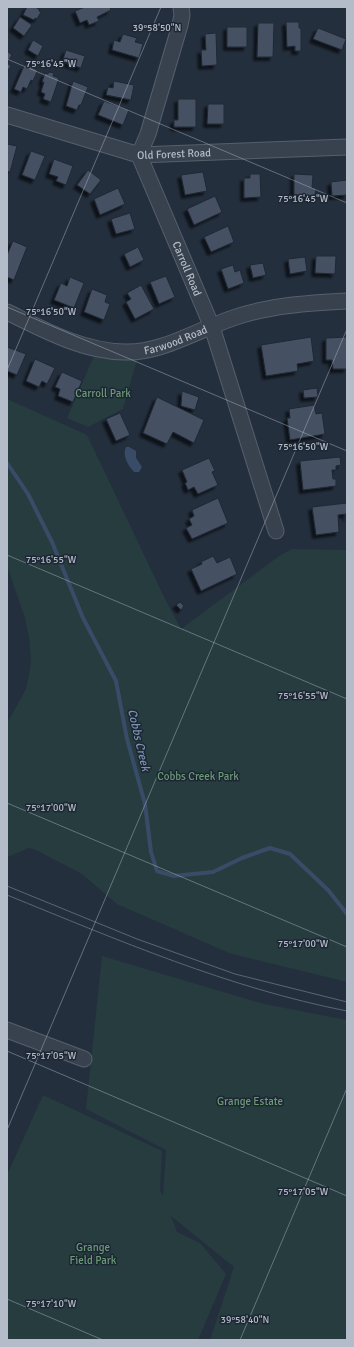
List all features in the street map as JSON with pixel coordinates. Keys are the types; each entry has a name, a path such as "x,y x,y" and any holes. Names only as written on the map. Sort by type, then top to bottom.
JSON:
{"street":[{"path":"139,155 148,134 180,25 182,14 181,7"},
{"name":"Old Forest Road","path":"7,115 139,155 347,147"},
{"name":"Carroll Road","path":"139,155 212,327 276,531"},
{"name":"Farwood Road","path":"7,312 47,331 85,346 104,350 138,352 152,349 236,317 272,308 347,301"},
{"path":"7,1030 84,1059"}],"green space":[{"name":"Carroll Park","path":"94,356 137,360 123,409 88,427 67,418"},
{"name":"Cobbs Creek Park","path":"7,399 87,435 165,599 181,629 279,556 292,549 347,550 347,982 229,953 117,904 82,874 36,850 29,848 7,857 7,723 26,689 31,661 29,637 25,618 7,566"},
{"name":"Grange Estate","path":"102,956 264,1004 347,1020 347,1340 210,1340 234,1267 171,1216 177,1232 200,1243 226,1274 198,1340 7,1340 7,1175 43,1095 162,1151 160,1190 163,1196 166,1150 86,1109"}],"water":[{"path":"126,447 136,451 136,458 142,467 139,472 134,472 128,463 125,457"}],"building":[{"path":"27,7 35,7 39,9 41,12 37,19 35,18 34,20 23,15"},
{"path":"85,7 110,7 111,10 97,17 99,21 89,25 87,20 80,23 75,11"},
{"path":"20,17 32,25 24,36 13,28"},
{"path":"286,22 299,22 299,28 301,28 301,51 295,51 295,46 287,47"},
{"path":"258,23 274,23 273,57 257,57"},
{"path":"227,27 247,27 247,47 227,47"},
{"path":"318,28 346,39 342,50 313,39"},
{"path":"216,33 217,65 202,66 201,50 206,50 205,34"},
{"path":"123,34 137,38 135,42 143,44 139,58 112,50 114,40 120,42"},
{"path":"33,40 43,46 38,56 28,50"},
{"path":"66,50 85,56 81,68 62,62"},
{"path":"7,51 12,55 7,63"},
{"path":"7,63 11,66 7,72"},
{"path":"24,66 29,68 30,66 37,70 37,72 27,89 23,87 21,92 14,89"},
{"path":"49,72 54,73 53,76 59,78 51,102 43,99 45,94 41,92 45,73 48,74"},
{"path":"73,81 88,87 81,105 79,105 77,110 66,106"},
{"path":"114,81 134,85 131,100 106,95 108,87 113,88"},
{"path":"178,99 196,99 196,127 174,127 174,120 178,120"},
{"path":"104,101 129,110 123,125 98,115"},
{"path":"208,104 224,104 224,124 207,124"},
{"path":"7,144 17,146 10,172 7,171"},
{"path":"31,151 45,156 35,180 22,175"},
{"path":"54,159 73,166 66,185 56,181 58,177 49,174"},
{"path":"88,170 101,180 90,194 77,185"},
{"path":"203,172 207,191 185,195 181,175"},
{"path":"250,174 260,174 261,197 244,198 244,178 250,178"},
{"path":"294,174 313,175 312,188 316,188 315,196 294,195"},
{"path":"347,180 347,195 332,196 331,182"},
{"path":"118,188 125,204 100,215 94,199"},
{"path":"215,196 222,212 194,225 187,209"},
{"path":"130,213 135,229 116,234 111,219"},
{"path":"228,226 234,242 211,252 204,237"},
{"path":"13,241 27,247 14,280 7,277 7,255"},
{"path":"138,247 144,260 130,267 124,254"},
{"path":"316,256 336,256 335,274 315,273"},
{"path":"305,257 307,271 290,274 288,259"},
{"path":"263,263 266,275 253,278 250,265"},
{"path":"233,265 235,272 240,270 244,283 228,289 221,269"},
{"path":"166,276 175,297 159,304 150,282"},
{"path":"70,277 84,283 74,308 54,300 61,283 67,286"},
{"path":"141,285 154,309 135,319 126,302 131,299 127,293"},
{"path":"92,289 107,295 105,302 110,304 104,320 84,312"},
{"path":"311,337 314,361 297,364 298,371 266,376 261,345"},
{"path":"347,337 347,369 333,369 332,360 326,360 326,338"},
{"path":"7,347 26,354 17,375 7,371"},
{"path":"35,359 55,368 47,384 42,381 39,387 26,381"},
{"path":"62,372 82,381 73,402 58,396 60,389 55,387"},
{"path":"317,388 318,397 304,398 303,390"},
{"path":"182,391 199,397 195,410 181,406"},
{"path":"157,397 204,420 194,443 173,432 167,444 143,433"},
{"path":"314,405 316,414 322,413 325,434 290,440 287,418 290,418 289,409"},
{"path":"120,413 130,435 116,441 106,419"},
{"path":"340,457 341,465 336,466 336,470 332,470 333,479 336,479 336,486 303,490 300,461"},
{"path":"209,458 215,471 212,472 218,485 198,494 194,487 188,490 185,483 187,482 182,470"},
{"path":"218,498 228,523 192,539 186,528 192,525 189,519 194,516 192,510"},
{"path":"347,503 347,518 346,514 338,515 339,532 316,535 312,507"},
{"path":"213,556 217,563 230,557 237,574 201,591 191,569 202,564 201,562"},
{"path":"180,602 184,606 181,610 176,605"}],"waterway":[{"name":"Cobbs Creek","path":"7,463 28,494 52,542 83,618 116,681 127,739 145,804 151,852 157,871 174,876 213,872 242,858 270,848 290,854 328,890 347,914"}],"tram line":[{"path":"7,886 137,939 235,974 347,1002"},
{"path":"7,895 132,945 217,976 260,990 347,1011"}],"park label":[{"name":"Grange Field Park","path":"93,1253"}]}
